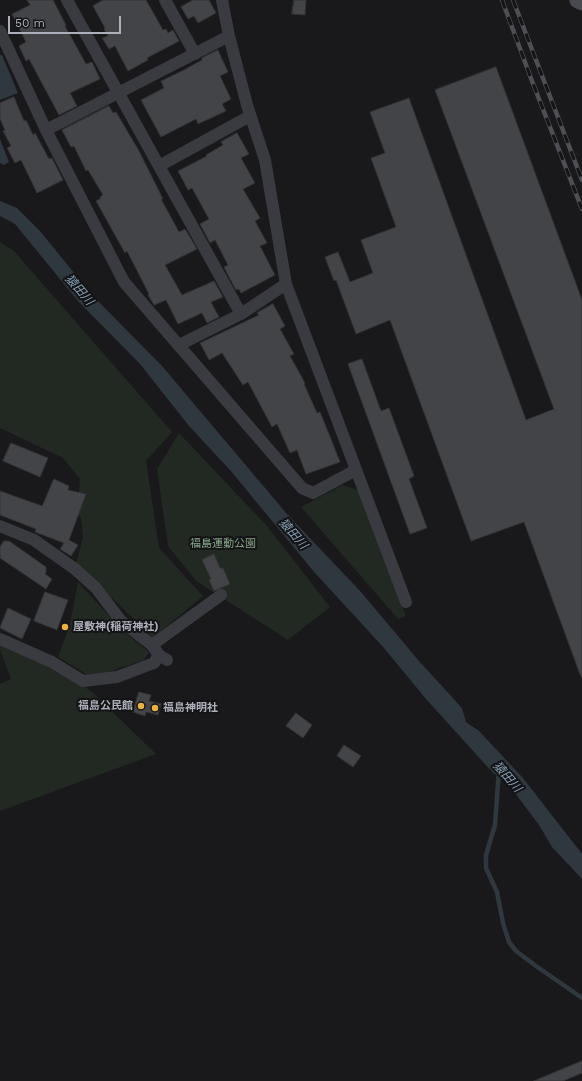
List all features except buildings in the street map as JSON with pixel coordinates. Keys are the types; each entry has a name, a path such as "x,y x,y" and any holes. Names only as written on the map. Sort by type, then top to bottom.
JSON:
{"street":[{"path":"67,0 241,314"},
{"path":"165,0 195,54"},
{"path":"222,0 229,36 250,116 265,160 286,284 406,602"},
{"path":"578,0 582,2"},
{"path":"0,31 46,130 124,282 302,488 312,492 356,470"},
{"path":"46,130 229,36"},
{"path":"159,166 250,116"},
{"path":"179,345 241,314 286,284"},
{"path":"0,526 34,540 74,569 96,588 121,621 160,653"},
{"path":"0,638 52,662 82,681 117,677 154,663 160,653 221,595"}],"green space":[{"path":"0,242 14,251 172,432 146,461 159,548 203,596 153,638 76,563 83,537 81,518 73,509 79,492 80,479 63,458 0,428"},
{"name":"福島運動公園","path":"179,433 267,526 330,607 288,640 196,581 168,546 157,469"},
{"path":"343,485 358,490 406,616 398,619 301,507"},
{"path":"78,582 122,630 149,652 144,660 103,674 86,674 58,657 70,624"},
{"path":"0,644 49,664 91,691 156,754 0,811 0,684 11,679 0,650"}],"water":[{"path":"0,55 2,55 18,93 0,100"},
{"path":"0,139 9,162 4,165 0,163"},
{"name":"猿田川","path":"0,201 17,208 40,231 92,295 162,366 287,514 361,592 419,661 462,708 466,722 479,731 523,778 582,854 582,879 552,847 539,825 503,777 494,774 426,699 384,648 315,573 230,470 189,426 140,364 78,301 15,224 0,216"}],"waterway":[{"name":"猿田川","path":"499,769 495,825 486,855 486,868 497,892 503,923 509,942 516,951 582,998"}],"railway":[{"path":"502,0 582,209"},
{"path":"513,0 582,180"}],"place":[{"name":"屋敷神(稲荷神社)","path":"65,627"},
{"name":"福島公民館","path":"141,706"},
{"name":"福島神明社","path":"155,708"}]}
